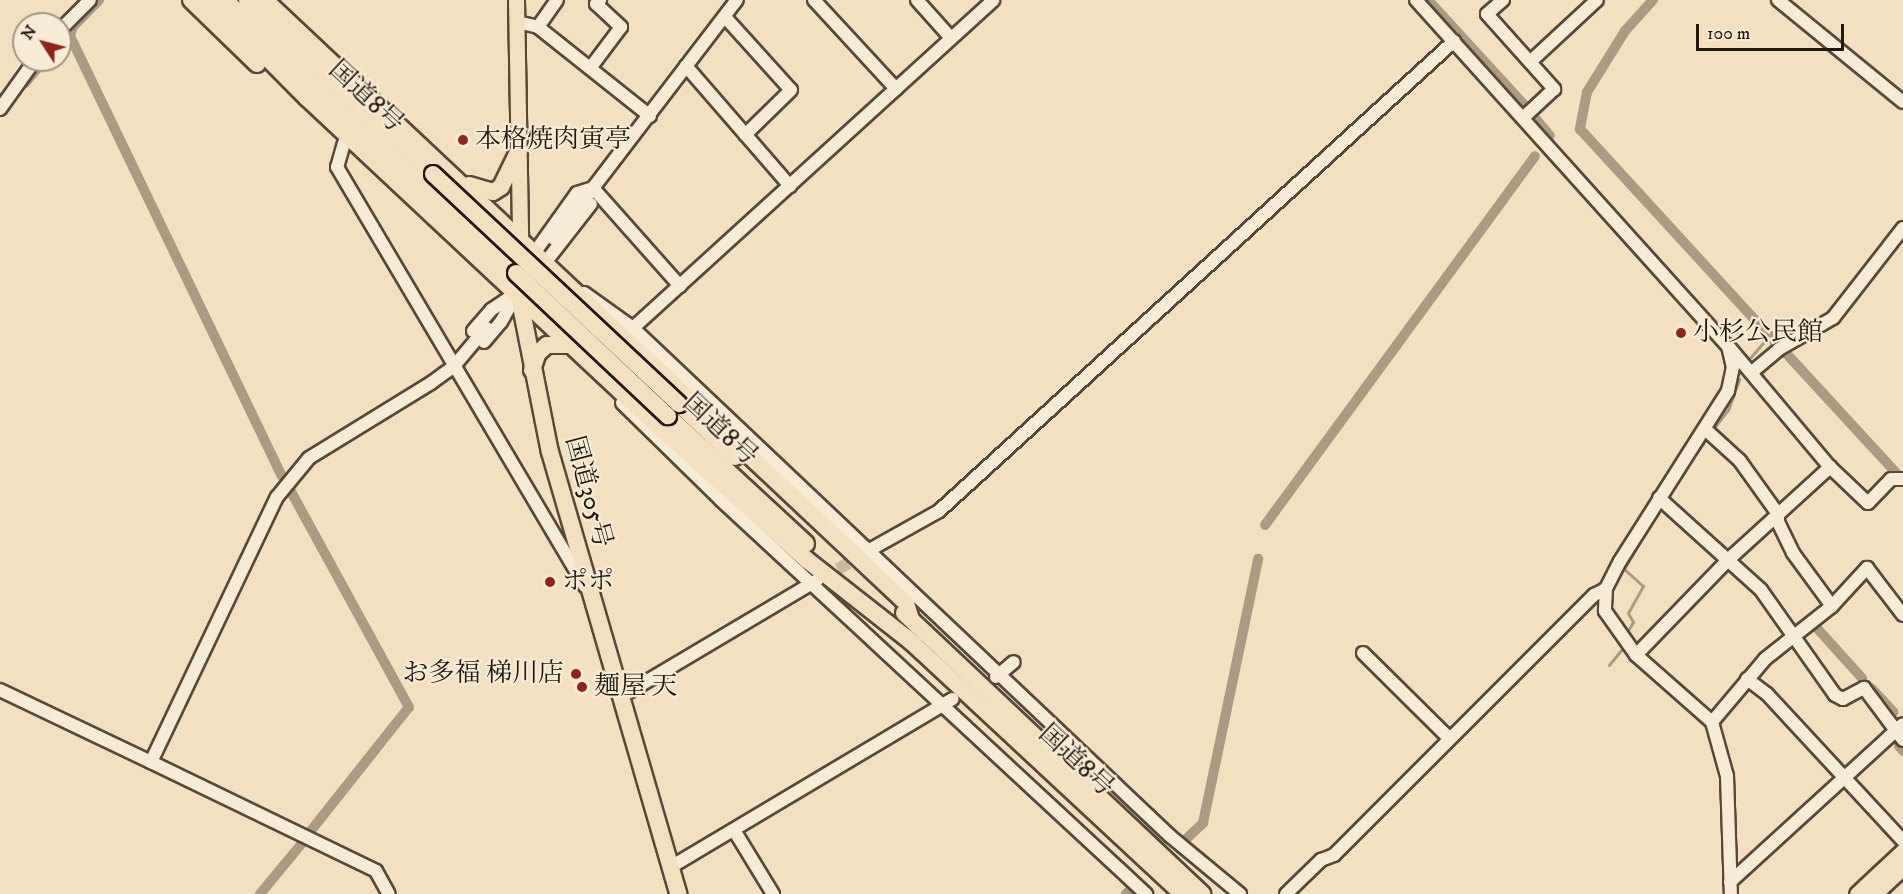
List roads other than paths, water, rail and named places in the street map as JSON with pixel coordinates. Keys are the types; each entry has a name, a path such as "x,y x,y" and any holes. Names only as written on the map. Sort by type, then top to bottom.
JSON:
{"highway":[{"path":"191,0 452,243 480,256"},
{"path":"210,0 307,98 480,256 601,374 800,553 914,644"},
{"name":"国道8号","path":"225,0 427,179 674,410 914,644 1183,894"},
{"name":"国道8号","path":"247,0 427,179"},
{"path":"265,0 548,262 906,603 911,619"},
{"path":"284,4 431,139 456,176 479,191 493,192 501,187 519,150"},
{"name":"国道305号","path":"520,236 518,292 550,452 678,894"},
{"path":"532,370 538,353 547,345 571,345"},
{"name":"国道8号","path":"674,410 911,619 1203,894"}],"main road":[{"path":"516,0 520,236"},
{"path":"1857,894 1903,850"},
{"path":"1874,894 1903,867"}],"street":[{"path":"72,18 90,0"},
{"path":"538,27 557,0"},
{"path":"554,239 737,0"},
{"path":"814,0 896,89"},
{"path":"917,0 951,38"},
{"path":"633,328 993,0"},
{"path":"1416,0 1752,372 1830,467 1868,504 1891,479 1903,479"},
{"path":"1503,0 1487,14 1554,89 1523,118"},
{"path":"1530,62 1598,0"},
{"path":"1778,0 1903,102"},
{"path":"591,68 621,27 595,1"},
{"path":"725,17 791,90 745,135"},
{"path":"517,22 538,27 650,116"},
{"path":"866,552 939,511 1454,41"},
{"path":"687,66 790,186"},
{"path":"0,109 26,72"},
{"path":"344,143 337,167 591,597"},
{"path":"454,366 454,355 491,310 518,292 548,262 591,203 593,188"},
{"path":"518,292 534,249 577,193 593,188"},
{"path":"593,188 680,286"},
{"path":"1752,372 1779,350 1833,318 1903,228"},
{"path":"573,286 633,328 866,552 1170,836 1240,894"},
{"path":"151,762 277,497 309,458 454,366 486,328"},
{"path":"1728,346 1733,367 1728,391 1659,498 1606,589 1605,611 1636,655 1712,722 1726,776 1731,888"},
{"path":"601,374 618,400 947,702 1146,894"},
{"path":"1705,429 1740,461 1778,514 1778,522 1793,553 1832,606"},
{"path":"1636,655 1729,559 1830,467"},
{"path":"1659,498 1761,590 1835,695 1843,699 1864,688 1902,731 1845,780 1731,888"},
{"path":"1712,722 1747,679 1793,636 1832,606 1867,568 1903,615"},
{"path":"622,696 814,582"},
{"path":"1286,894 1321,860 1334,855 1594,595 1606,589"},
{"path":"1363,653 1449,738"},
{"path":"998,675 1014,662"},
{"path":"1747,679 1767,694 1903,841"},
{"path":"0,690 376,871 389,894"},
{"path":"669,868 947,702"},
{"path":"734,830 773,894"}],"waterway":[{"path":"72,28 99,0"},
{"path":"1428,0 1526,107"},
{"path":"1653,0 1625,31 1587,92 1580,129 1777,344"},
{"path":"73,25 70,36 282,476"},
{"path":"25,83 34,72"},
{"path":"1535,118 1550,136"},
{"path":"1265,525 1535,156"},
{"path":"1749,359 1769,336"},
{"path":"1784,351 1896,473"},
{"path":"1713,429 1728,410 1739,379"},
{"path":"1688,464 1705,441"},
{"path":"289,488 409,707 309,833"},
{"path":"1627,632 1633,622 1628,613 1643,586 1624,569 1653,519"},
{"path":"1185,840 1203,823 1258,559"},
{"path":"1816,627 1862,678"},
{"path":"1609,665 1621,650"},
{"path":"1871,688 1893,712"},
{"path":"1899,746 1903,751"},
{"path":"260,894 303,842"}],"tunnel":[{"path":"535,264 554,239"},
{"path":"486,328 506,302"},
{"path":"822,578 864,554"}],"place":[{"name":"本格焼肉寅亭","path":"463,140"},
{"name":"小杉公民館","path":"1681,333"},
{"name":"ポポ","path":"550,582"},
{"name":"お多福 梯川店","path":"576,674"},
{"name":"麺屋 天","path":"582,687"}]}
